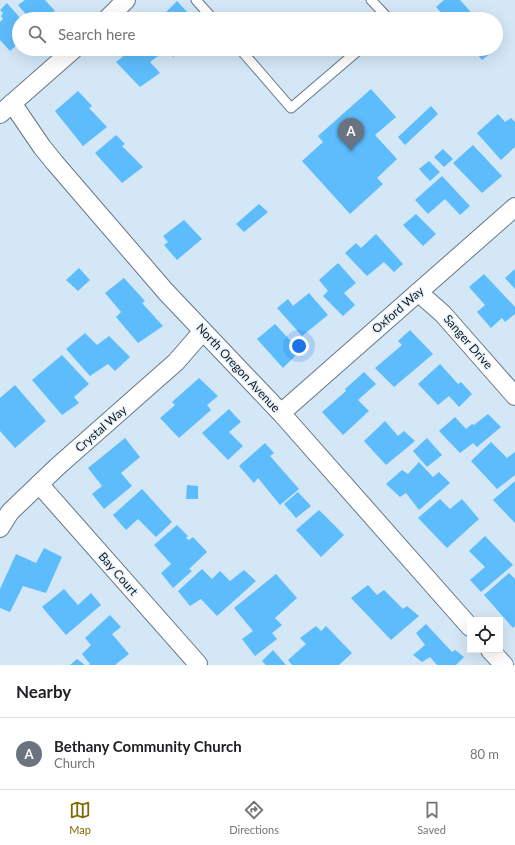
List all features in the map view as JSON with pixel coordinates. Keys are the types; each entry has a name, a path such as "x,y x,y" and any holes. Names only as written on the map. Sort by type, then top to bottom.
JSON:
{"street":[{"path":"114,12 126,0"},
{"path":"6,108 66,56"},
{"name":"North Oregon Avenue","path":"6,108 166,292 281,413 467,624"},
{"name":"Oxford Way","path":"281,413 515,207"},
{"name":"Sanger Drive","path":"418,292 443,314 515,396"},
{"name":"Crystal Way","path":"0,528 10,512 57,467 176,362 203,331"},
{"name":"Bay Court","path":"39,484 198,664"},
{"path":"493,653 504,665"}],"lane":[{"path":"196,0 207,12"},
{"path":"372,0 382,12"},
{"path":"246,56 291,108 352,56"}],"building":[{"path":"25,0 45,0 55,11 24,12 18,5"},
{"path":"444,0 460,0 471,12 441,12 436,7"},
{"path":"177,1 187,12 166,12"},
{"path":"7,3 15,12 12,12 12,49 10,51 0,40 0,22 3,19 1,16 3,13 0,10"},
{"path":"123,56 158,56 150,62 160,73 140,87 116,62"},
{"path":"479,56 487,56 482,60"},
{"path":"371,89 396,117 375,135 397,159 377,178 383,184 350,214 302,161 323,142 318,136"},
{"path":"78,91 92,106 89,108 107,127 83,146 55,111"},
{"path":"431,106 438,114 405,145 398,137"},
{"path":"498,114 505,122 511,118 515,122 515,147 501,160 477,133"},
{"path":"116,135 125,144 122,146 143,167 122,183 95,153"},
{"path":"473,145 502,176 482,193 453,163"},
{"path":"443,149 453,159 444,167 434,157"},
{"path":"429,161 440,172 430,181 419,169"},
{"path":"442,176 470,206 460,215 445,199 428,214 415,200"},
{"path":"259,204 268,212 244,232 236,224"},
{"path":"416,214 436,234 423,246 403,225"},
{"path":"184,220 202,239 177,260 164,245 168,242 163,236"},
{"path":"376,234 403,264 394,272 384,262 367,276 345,253 356,243 361,248"},
{"path":"338,263 356,283 344,293 355,305 343,316 323,296 328,291 319,280"},
{"path":"79,268 90,280 78,291 66,280"},
{"path":"515,269 515,289 505,278"},
{"path":"484,274 515,307 515,314 505,322 502,318 491,328 477,312 485,305 469,287"},
{"path":"124,278 145,301 142,303 163,326 138,343 116,317 121,312 105,293"},
{"path":"309,293 328,315 302,336 277,308 288,299 293,306"},
{"path":"275,324 300,351 283,368 257,339"},
{"path":"410,330 433,354 394,387 375,368 402,345 398,341"},
{"path":"85,333 97,345 109,336 130,357 115,371 108,364 90,376 66,349"},
{"path":"62,355 89,384 74,397 79,403 62,415 32,380"},
{"path":"440,364 458,384 461,382 472,394 459,407 449,396 438,405 418,384"},
{"path":"364,372 376,384 358,400 369,411 343,435 322,412 346,391 345,389"},
{"path":"199,378 218,396 207,405 211,410 179,438 160,418 175,405 172,402"},
{"path":"15,385 46,421 15,448 0,431 0,398"},
{"path":"229,409 241,422 229,432 243,446 228,460 202,433"},
{"path":"488,414 501,427 477,447 473,443 460,453 439,431 455,417 466,429 472,424 474,425"},
{"path":"385,421 398,436 404,431 415,441 386,465 364,441"},
{"path":"125,438 140,457 121,473 132,486 104,509 92,494 102,486 88,468"},
{"path":"427,438 442,455 427,467 413,451"},
{"path":"491,442 507,458 515,452 515,475 497,489 471,461"},
{"path":"265,443 274,453 270,456 299,489 280,505 258,478 254,483 239,466"},
{"path":"419,462 433,477 439,472 450,483 419,510 406,493 400,497 386,484 402,470 408,474"},
{"path":"515,481 515,523 493,500"},
{"path":"187,485 198,486 198,499 186,499"},
{"path":"142,489 172,522 156,537 138,519 126,530 113,515"},
{"path":"298,492 311,506 296,518 284,504"},
{"path":"440,499 450,509 462,499 479,519 447,548 418,518"},
{"path":"319,510 344,535 321,557 296,530"},
{"path":"177,525 188,536 186,538 189,540 193,537 207,552 189,569 192,571 173,588 161,573 171,564 154,545"},
{"path":"485,536 513,565 481,592 470,580 485,567 469,551"},
{"path":"44,548 62,557 46,593 23,586 10,612 0,608 0,589 16,554 36,563"},
{"path":"202,569 212,579 220,571 230,581 244,570 256,581 217,616 201,599 190,606 178,591"},
{"path":"509,573 515,579 515,626 513,628 484,595"},
{"path":"276,574 297,598 275,618 282,625 272,633 277,639 255,656 242,639 253,631 234,608"},
{"path":"368,585 377,595 384,590 403,609 407,606 419,616 391,640 351,598"},
{"path":"64,589 78,605 91,593 101,605 66,635 42,607"},
{"path":"110,615 121,627 112,634 129,654 115,665 89,665 90,664 82,654 91,645 85,638"},
{"path":"426,624 452,652 455,650 464,657 456,665 437,665 430,657 422,662 413,655 425,645 416,633"},
{"path":"316,626 321,631 326,626 352,653 339,665 292,665 288,660 306,644 300,638"},
{"path":"273,650 286,665 266,665 262,661"},
{"path":"77,659 85,665 70,665"}],"place":[{"name":"Bethany Community Church","path":"351,151"}]}
